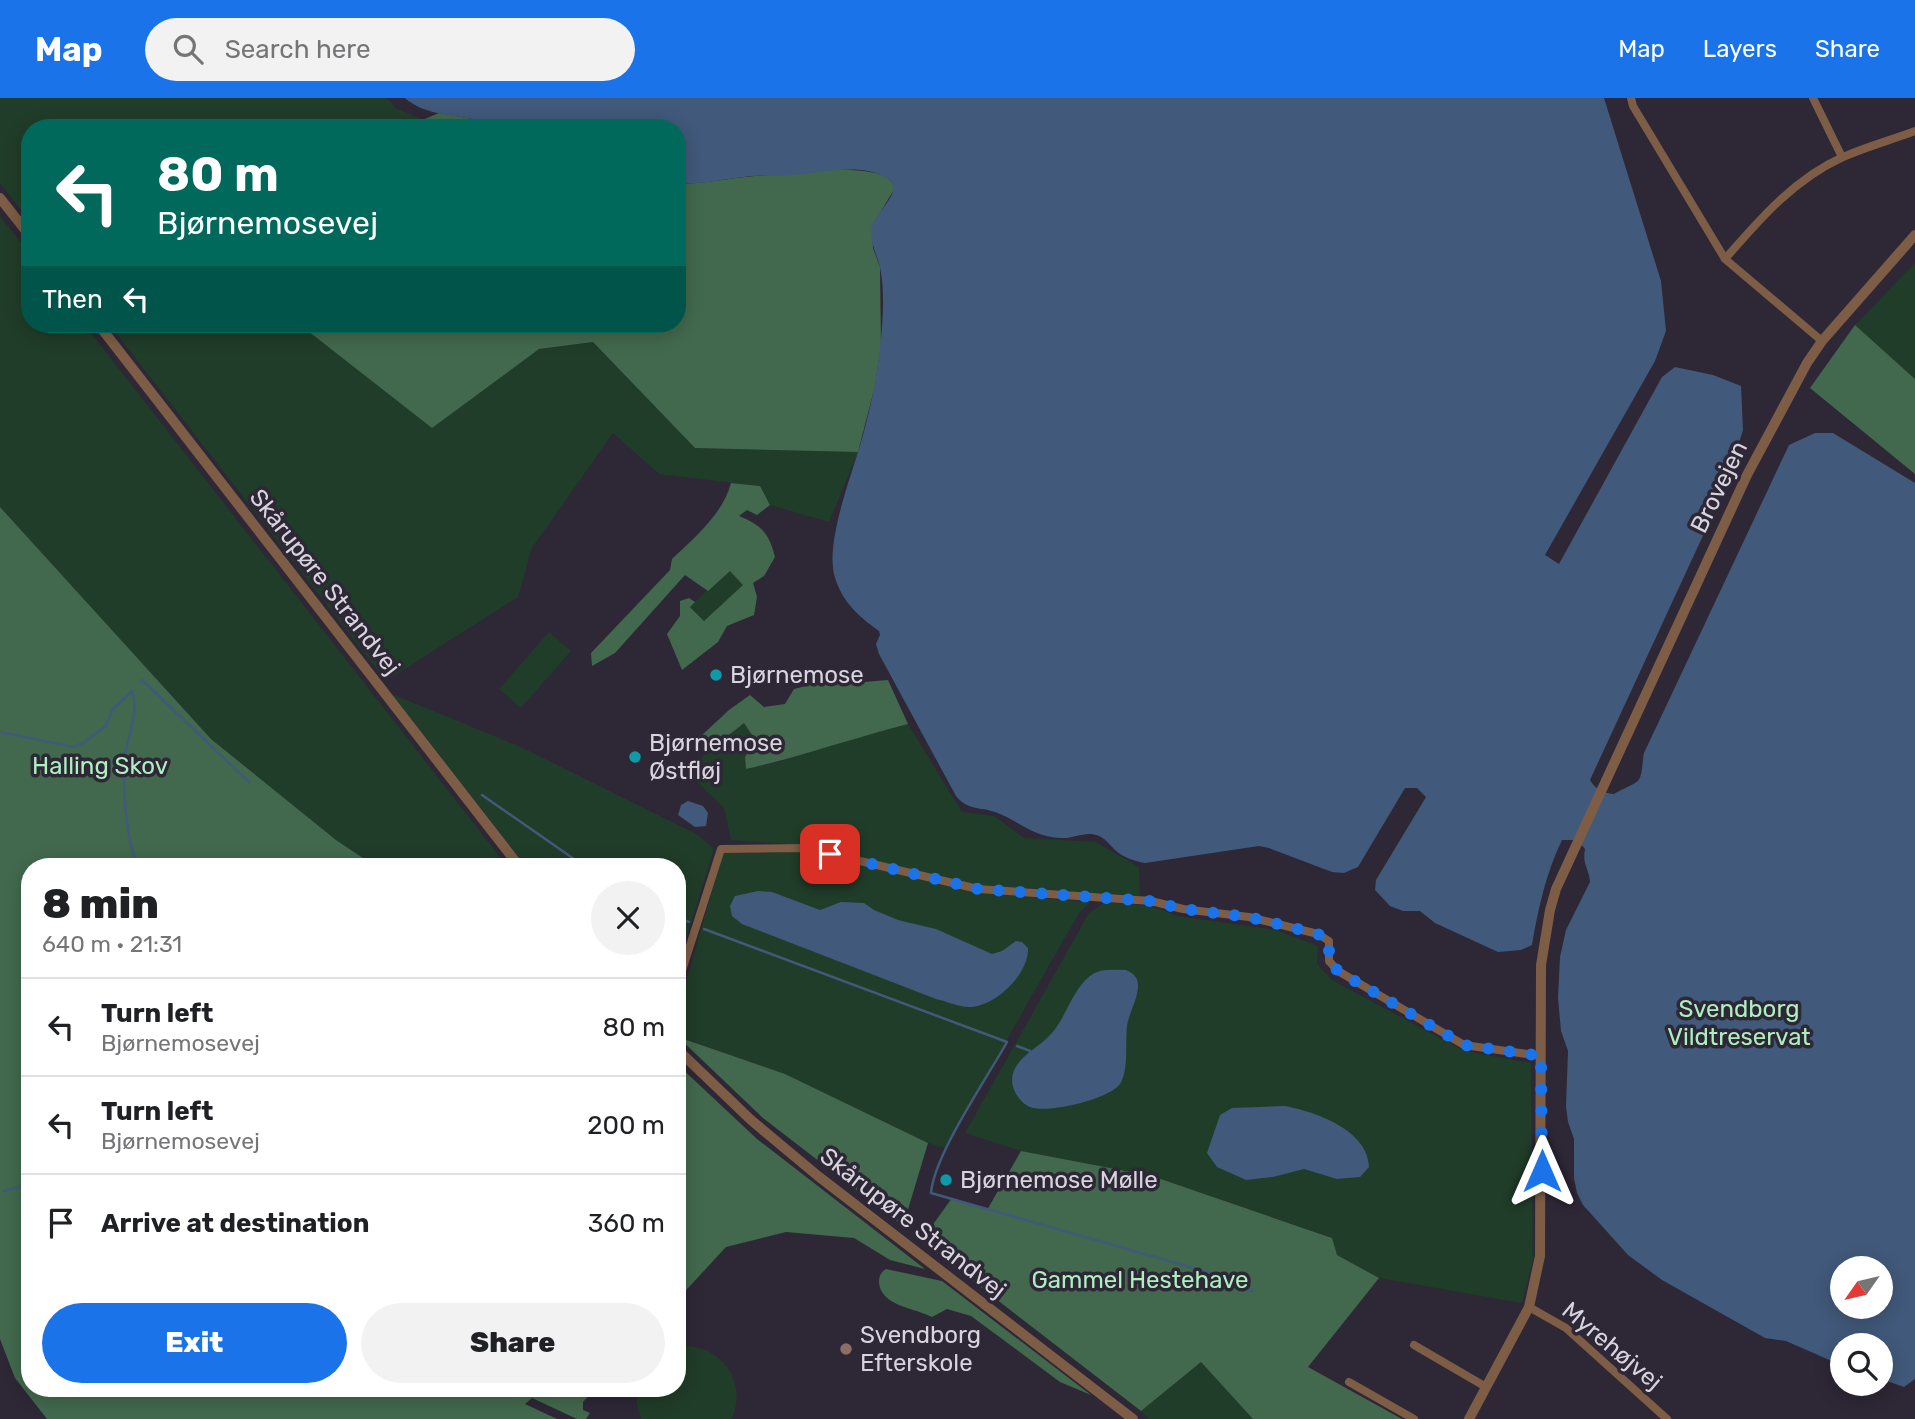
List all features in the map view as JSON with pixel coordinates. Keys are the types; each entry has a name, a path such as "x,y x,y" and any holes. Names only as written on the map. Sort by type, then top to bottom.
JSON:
{"street":[{"path":"1631,98 1633,106 1725,259 1822,341"},
{"path":"1813,98 1842,157"},
{"path":"1725,259 1774,204 1799,184 1842,157 1915,131"},
{"path":"0,198 21,225"},
{"name":"Brovejen","path":"1469,1419 1529,1307 1540,1256 1541,965 1553,899 1603,783 1747,475 1807,363 1822,341 1915,235"},
{"name":"Skårupøre Strandvej","path":"105,333 513,858"},
{"path":"686,958 721,849 805,848 978,889 1151,901 1183,909 1249,917 1318,934 1329,942 1329,961 1338,971 1464,1045 1541,1056"},
{"name":"Skårupøre Strandvej","path":"686,1058 751,1120 818,1176 1133,1419"},
{"name":"Myrehøjvej","path":"1529,1307 1566,1328 1667,1419"},
{"path":"1414,1345 1486,1387"},
{"path":"1349,1382 1414,1419"}],"green space":[{"path":"0,98 387,98 396,108 421,119 21,119 21,210 0,183"},
{"path":"439,113 472,119 425,119"},
{"path":"839,169 879,174 892,182 895,188 872,226 873,248 880,267 881,345 875,386 858,452 695,448 593,342 539,349 432,428 311,333 686,333 686,184"},
{"path":"0,216 21,243 21,333 91,333 501,858 363,858 336,840 211,739 0,507"},
{"path":"1915,263 1915,379 1855,325"},
{"path":"1855,325 1915,379 1915,474 1810,388"},
{"path":"116,333 311,333 432,427 539,349 593,342 695,448 858,452 829,522 770,505 760,486 659,474 613,433 532,548 518,597 386,681"},
{"path":"731,483 760,486 770,505 757,515 747,510 739,516 763,531 775,557 764,576 753,583 757,597 754,615 727,626 718,642 682,670 667,634 680,616 680,601 689,598 695,602 690,607 704,621 743,585 730,571 708,591 685,575 615,653 592,666 591,653 670,570 672,559 715,515"},
{"name":"Halling Skov","path":"0,507 211,739 336,840 363,858 21,858 21,1386 15,1378 0,1339"},
{"path":"730,570 744,585 704,622 690,606"},
{"path":"549,632 571,651 521,708 499,689"},
{"path":"836,674 852,683 888,680 908,724 746,769 745,757 756,741 744,723 710,750 701,736 750,695 764,707 785,704 794,689 810,685 818,676"},
{"path":"392,694 521,747 698,835 714,849 686,939 686,858 520,858"},
{"path":"744,722 755,739 745,757 746,769 908,724 962,812 994,816 1024,838 1096,842 1139,867 1140,896 979,885 806,845 731,840 724,808 686,771"},
{"path":"805,852 977,893 1090,902 1079,913 945,1148 928,1143 785,1074 686,1040 686,982 723,853"},
{"path":"1105,902 1151,906 1177,916 1276,930 1318,946 1317,964 1332,980 1464,1051 1531,1063 1533,1259 1522,1303 1379,1278 1337,1255 1330,1237 1152,1176 1021,1151 965,1133 1089,913"},
{"path":"686,1040 785,1074 928,1143 903,1226 763,1118 686,1045"},
{"path":"686,1072 757,1139 925,1269 890,1260 854,1238 786,1232 726,1247 686,1290"},
{"name":"Gammel Hestehave","path":"1021,1151 1152,1176 1332,1238 1337,1255 1379,1278 1308,1367 1402,1419 1253,1419 1201,1362 1141,1411 921,1241 952,1198 987,1210"},
{"path":"886,1269 942,1281 1091,1395 1060,1382 971,1316 947,1309 932,1317 892,1301 885,1296 879,1282"},
{"path":"686,1346 704,1349 715,1355 730,1372 737,1394 732,1419 641,1419 637,1397 686,1397"},
{"path":"1201,1362 1253,1419 1149,1419 1141,1411"},
{"name":"Halling Skov","path":"30,1397 588,1397 583,1402 583,1410 590,1413 586,1419 577,1419 532,1398 525,1404 557,1419 47,1419"}],"water":[{"path":"405,98 1604,98 1661,281 1666,331 1655,361 1545,555 1559,564 1662,377 1675,367 1713,375 1741,386 1743,430 1725,488 1590,780 1595,786 1603,792 1614,794 1640,778 1644,753 1789,445 1815,433 1833,433 1915,483 1915,1379 1904,1387 1893,1383 1893,1333 1830,1333 1830,1360 1786,1341 1765,1338 1662,1280 1628,1255 1583,1205 1574,1178 1574,1139 1566,1106 1568,1051 1561,1031 1558,998 1560,957 1566,930 1590,882 1584,859 1585,849 1577,840 1562,840 1556,853 1543,891 1532,945 1521,950 1498,952 1435,923 1420,911 1403,911 1390,906 1375,890 1376,880 1426,797 1417,788 1405,788 1358,867 1344,873 1332,872 1259,846 1145,863 1129,859 1094,834 1066,838 1042,835 995,812 960,801 879,654 876,644 879,631 851,607 834,574 837,524 866,424 879,358 883,287 871,232 874,221 892,195 894,188 887,178 865,170 853,169 686,183 686,119 473,119 426,110"},
{"path":"688,801 703,806 708,813 706,826 695,827 678,815 681,805"},
{"path":"758,891 772,892 820,910 841,902 864,903 898,920 936,929 992,954 1002,951 1016,941 1022,942 1028,948 1027,958 1017,978 999,995 979,1006 956,1005 742,924 732,916 730,906 735,896"},
{"path":"1126,970 1135,976 1138,985 1127,1026 1126,1064 1120,1084 1104,1095 1078,1104 1038,1109 1026,1105 1016,1094 1012,1082 1017,1065 1051,1034 1078,989 1090,976 1102,971"},
{"path":"1285,1106 1325,1118 1350,1133 1360,1143 1369,1167 1360,1177 1337,1179 1304,1169 1246,1180 1217,1167 1207,1153 1220,1115 1232,1108"}],"waterway":[{"path":"141,682 142,680 249,782"},
{"path":"0,732 73,747 106,726 113,709 132,691"},
{"path":"132,692 135,707 125,757 124,784 134,858"},
{"path":"482,795 573,858"},
{"path":"704,929 1007,1042 951,1138 934,1177 931,1193 1211,1273 1252,1291"},
{"path":"1017,1046 1030,1051"},
{"path":"4,1191 21,1186"}],"place":[{"name":"Bjørnemose","path":"716,675"},
{"name":"Bjørnemose Østfløj","path":"635,757"},
{"name":"Bjørnemose Mølle","path":"946,1180"},
{"name":"Svendborg Efterskole","path":"846,1349"}],"route":[{"path":"830,854 978,889 1151,901 1183,909 1249,917 1318,934 1329,942 1329,961 1338,971 1464,1045 1541,1056 1542,1171"}],"park label":[{"name":"Svendborg Vildtreservat","path":"1739,1023"}]}
